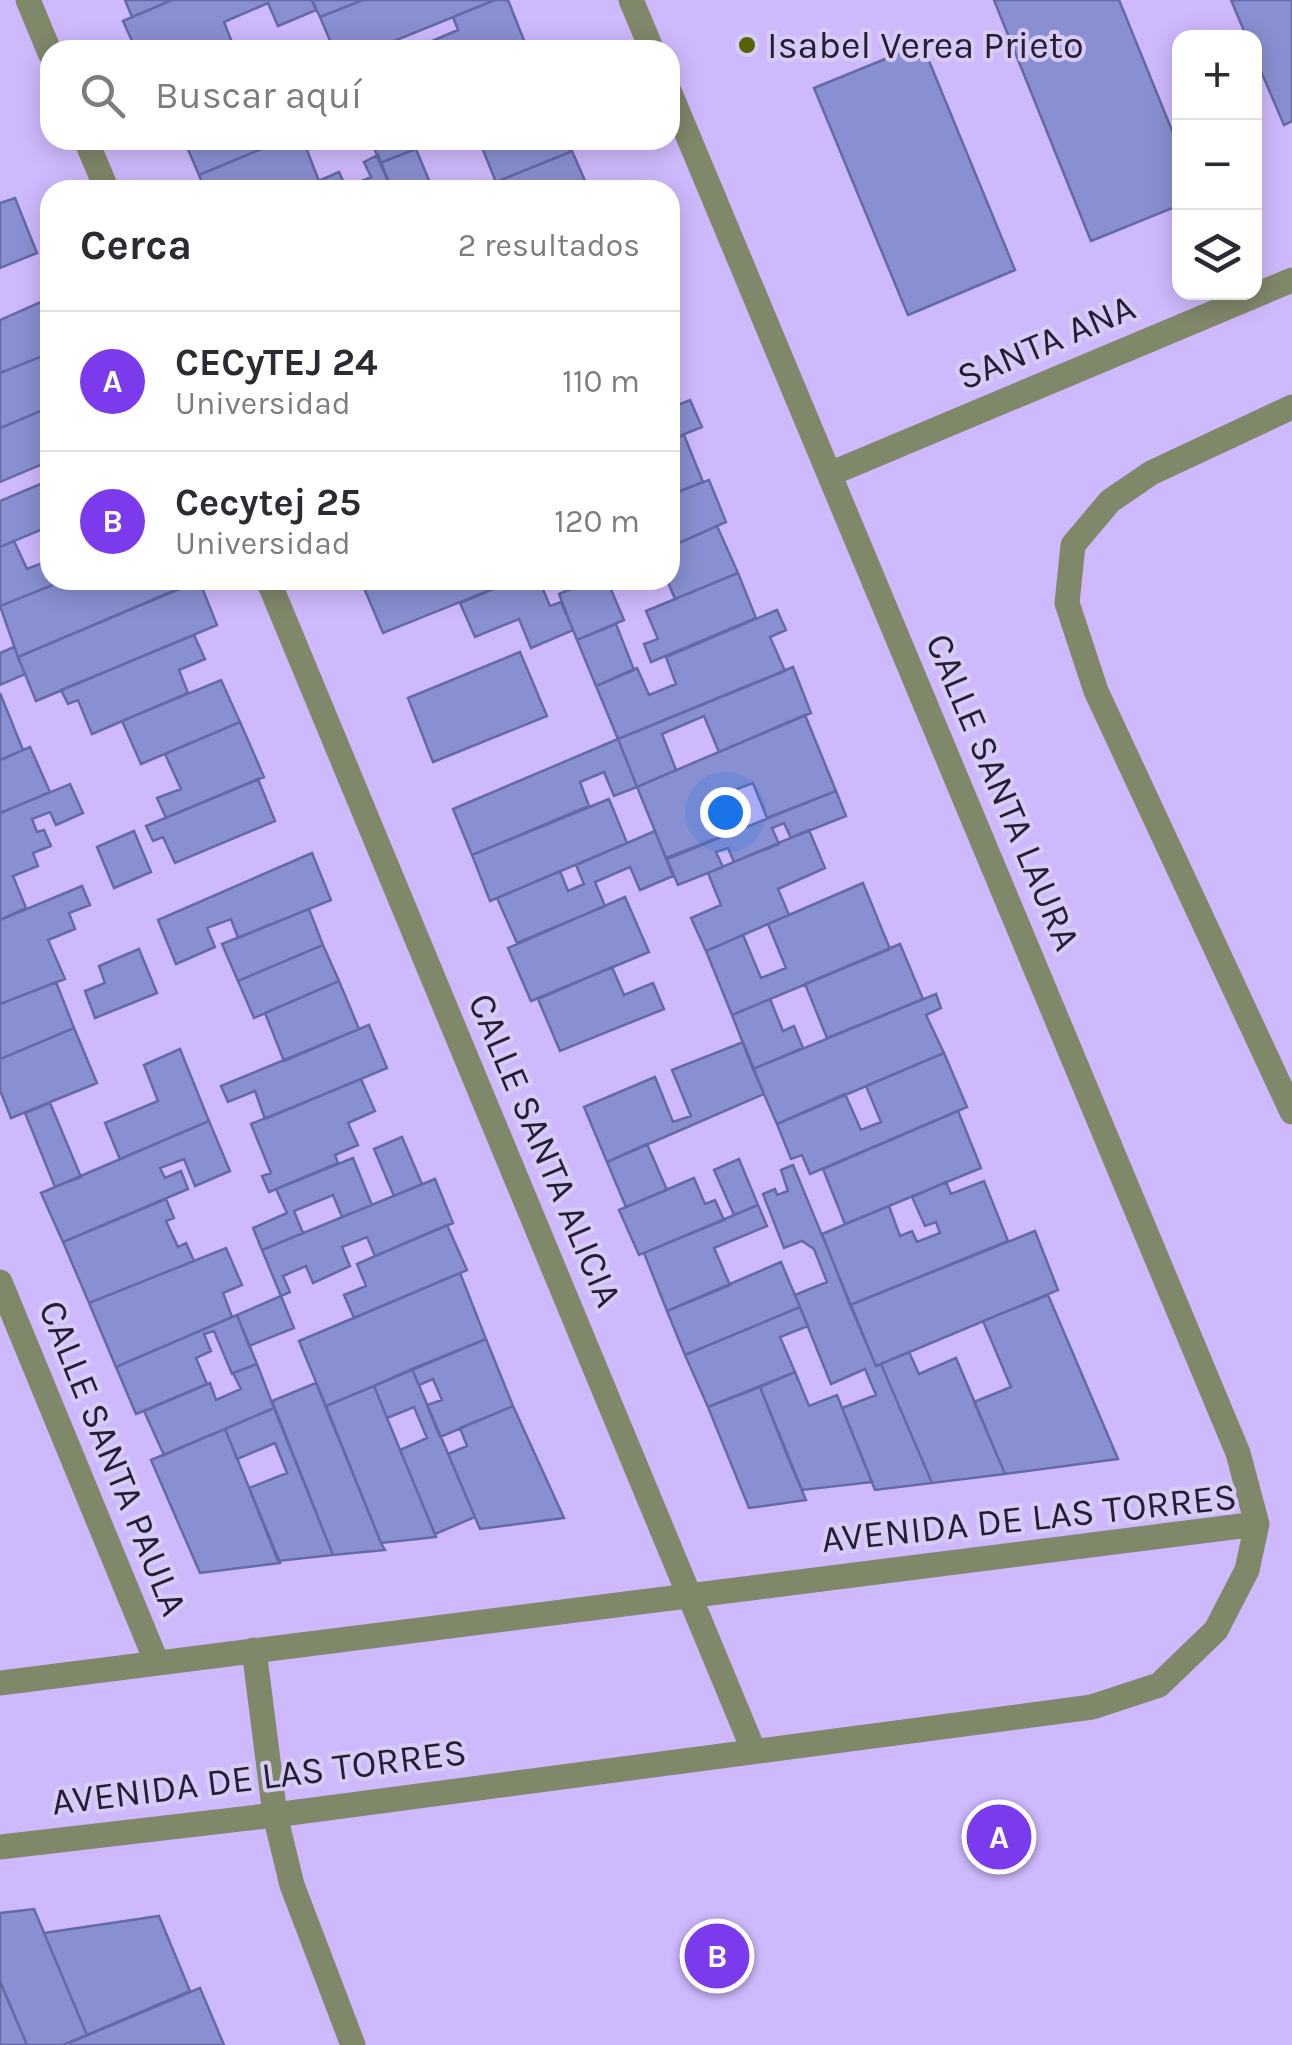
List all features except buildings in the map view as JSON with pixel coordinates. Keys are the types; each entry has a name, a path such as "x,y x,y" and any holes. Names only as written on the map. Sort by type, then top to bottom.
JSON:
{"street":[{"path":"28,0 45,40"},
{"path":"631,0 648,40"},
{"name":"CALLE SANTA LAURA","path":"680,116 1238,1453 1257,1524"},
{"path":"90,150 102,180"},
{"name":"SANTA ANA","path":"830,474 1292,280"},
{"path":"1292,407 1152,473 1110,500 1073,545 1067,603 1096,691 1292,1112"},
{"name":"CALLE SANTA ALICIA","path":"272,590 753,1748"},
{"name":"CALLE SANTA PAULA","path":"0,1282 157,1663"},
{"name":"AVENIDA DE LAS TORRES","path":"0,1683 1257,1524 1247,1570 1216,1630 1158,1685 1092,1707 753,1748 275,1815 0,1846"},
{"path":"254,1650 275,1815 292,1885 353,2045"}],"place":[{"name":"Isabel Verea Prieto","path":"747,45"},
{"name":"CECyTEJ 24","path":"999,1837"},
{"name":"Cecytej 25","path":"717,1956"}]}
